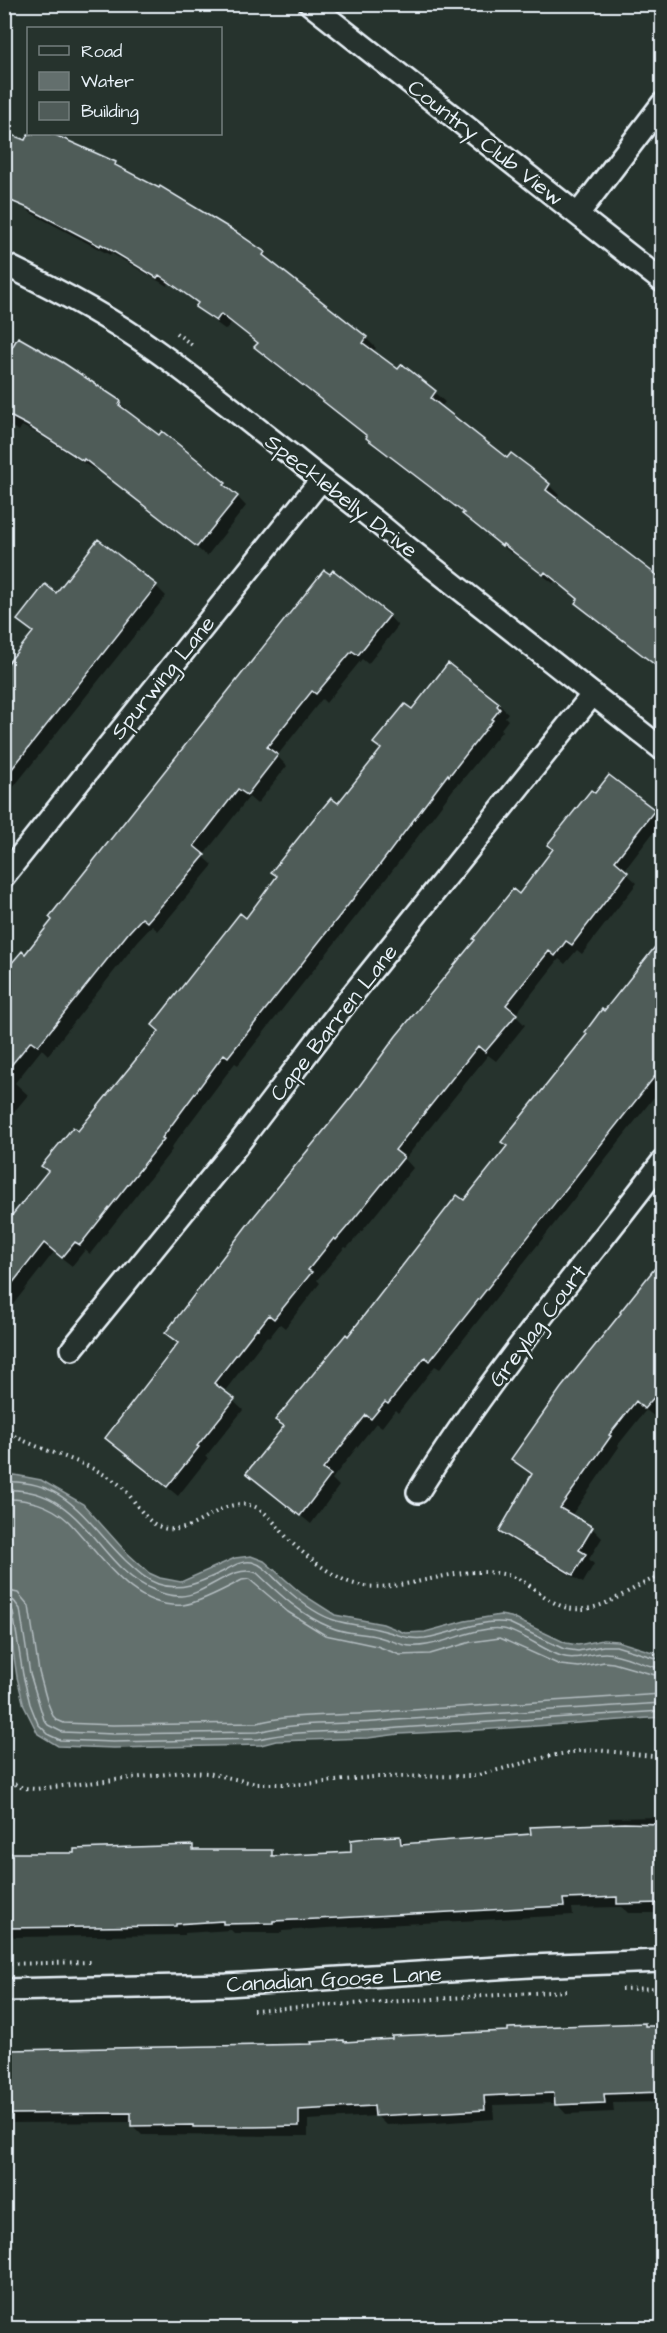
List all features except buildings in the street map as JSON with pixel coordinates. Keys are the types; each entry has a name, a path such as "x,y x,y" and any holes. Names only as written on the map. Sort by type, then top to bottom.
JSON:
{"street":[{"name":"Country Club View","path":"322,8 663,281"},
{"path":"578,214 663,104"},
{"name":"Specklebelly Drive","path":"4,264 78,302 153,348 321,480 362,508 663,749"},
{"name":"Spurwing Lane","path":"4,876 321,480"},
{"name":"Cape Barren Lane","path":"72,1349 233,1151 340,1010 593,694"},
{"name":"Greylag Court","path":"418,1492 454,1435 509,1360 663,1162"},
{"name":"Canadian Goose Lane","path":"4,1990 227,1985 530,1966 663,1961"}],"path":[{"path":"4,1430 19,1440 70,1459 116,1482 140,1510 160,1528 184,1529 223,1507 238,1504 257,1508 266,1514 293,1544 310,1558 345,1581 357,1584 381,1587 459,1573 499,1574 516,1578 545,1597 573,1609 606,1602 638,1585 663,1576"},
{"path":"4,1779 22,1788 36,1789 184,1772 208,1773 257,1784 306,1784 373,1778 475,1776 578,1751 596,1750 663,1757"},
{"path":"4,1964 99,1962"}],"water":[{"path":"15,1475 41,1480 83,1504 125,1551 149,1573 160,1578 181,1582 235,1558 251,1556 264,1561 302,1594 335,1615 383,1624 405,1633 425,1632 465,1621 500,1615 511,1617 566,1643 578,1645 603,1640 617,1641 662,1655 662,1717 368,1738 276,1741 261,1745 114,1748 58,1746 38,1734 24,1706 17,1677 4,1589 5,1476"}]}
